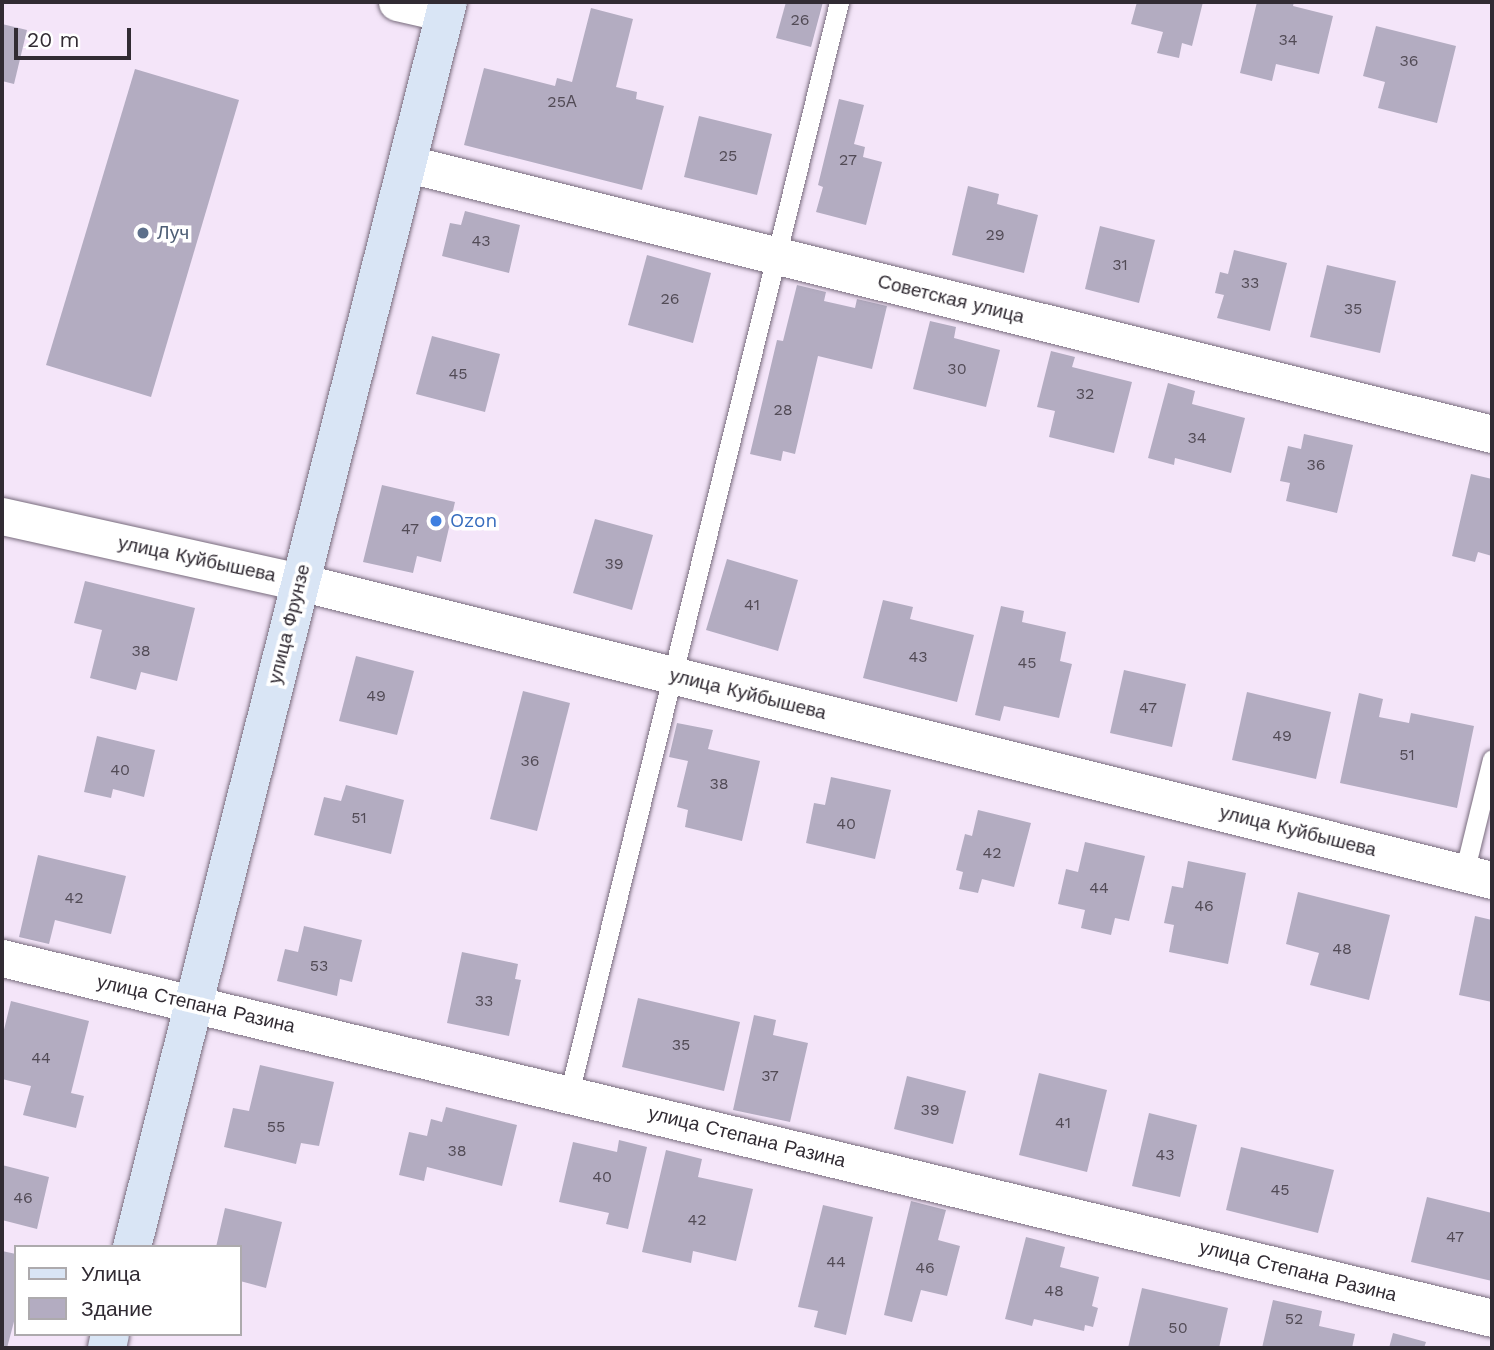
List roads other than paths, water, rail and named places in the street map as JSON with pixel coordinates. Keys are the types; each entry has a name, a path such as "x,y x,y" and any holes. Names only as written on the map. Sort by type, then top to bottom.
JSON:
{"street":[{"path":"397,2 447,8"},
{"name":"улица Фрунзе","path":"132,1245 192,1002 447,8"},
{"name":"Советская улица","path":"409,164 1492,434"},
{"name":"улица Куйбышева","path":"2,516 300,582 1478,876"},
{"name":"улица Степана Разина","path":"2,958 1492,1318"}],"lane":[{"path":"569,1094 670,674 839,2"},
{"path":"1478,876 1492,759"}],"place":[{"name":"Луч","path":"143,233"},
{"name":"Ozon","path":"436,521"}]}
